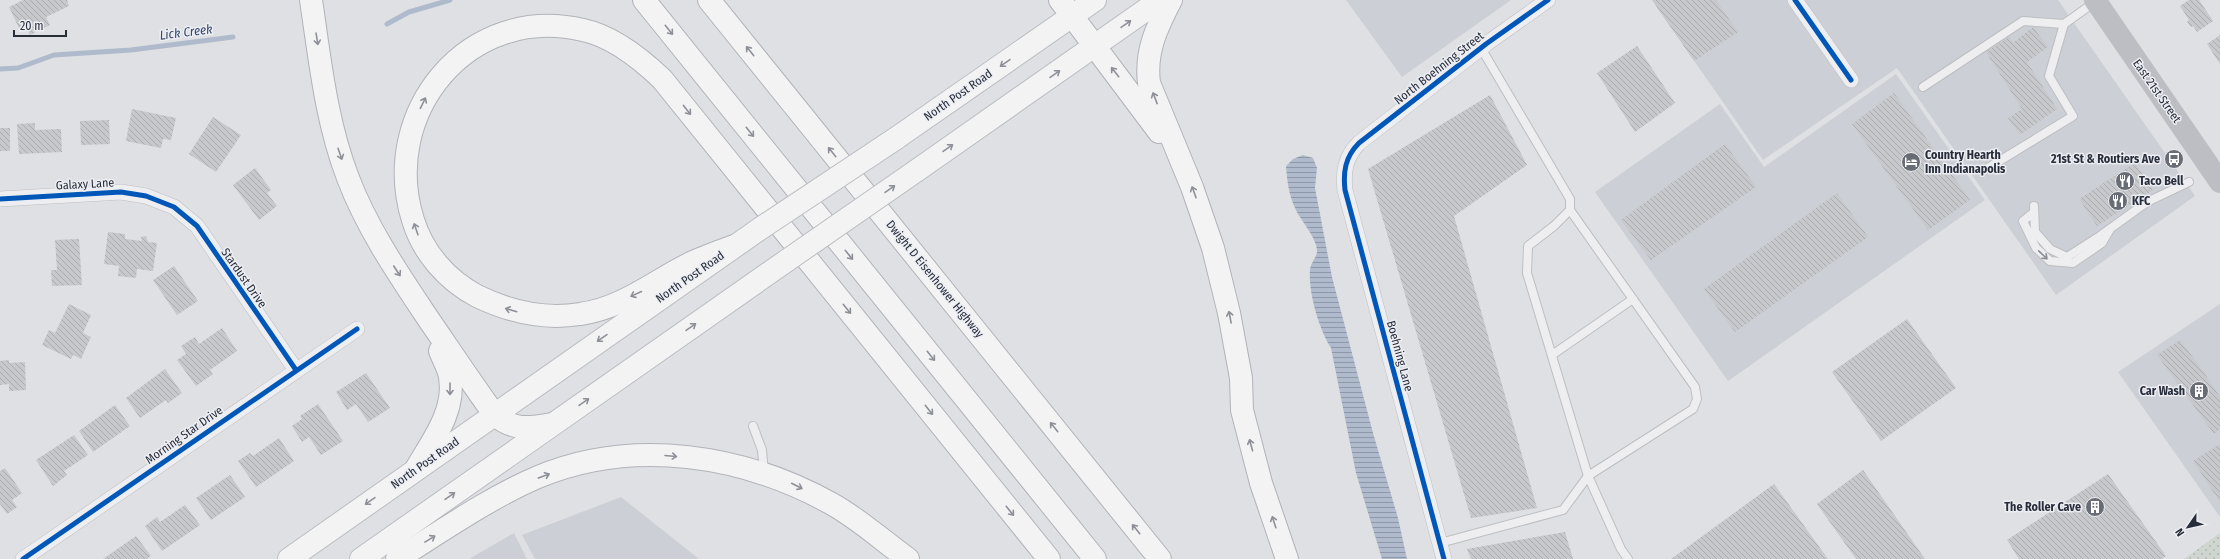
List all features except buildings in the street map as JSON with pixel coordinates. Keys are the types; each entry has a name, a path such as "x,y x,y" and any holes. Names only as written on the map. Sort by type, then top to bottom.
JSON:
{"main road":[{"path":"311,0 326,103 335,140 348,178 374,234 424,313 494,414 502,422 520,428 552,424"},
{"path":"644,0 1095,559"},
{"name":"Dwight D Eisenhower Highway","path":"709,0 1160,559"},
{"name":"North Post Road","path":"289,559 734,246 895,139 1066,8 1095,0"},
{"path":"361,559 1160,0"},
{"path":"1171,0 1156,29 1151,44 1147,66 1149,83 1192,187 1213,248 1229,313 1241,378 1242,410 1261,483 1287,559"},
{"name":"East 21st Street","path":"2095,1 2220,182"},
{"path":"1066,8 1180,160"},
{"path":"734,246 693,262 650,288 611,306 581,314 547,317 523,313 497,306 469,292 447,276 431,257 417,233 409,209 404,171 408,145 424,100 452,62 479,44 512,31 548,25 584,30 611,42 642,60 662,79 1049,559"},
{"path":"416,469 442,425 450,403 450,377 424,313"},
{"path":"397,559 519,487 544,475 584,464 623,457 664,455 714,460 764,473 787,481 831,504 908,559"}],"street":[{"name":"North Boehning Street","path":"1347,158 1359,143 1481,48 1548,0"},
{"path":"1795,0 1851,80"},
{"name":"Boehning Lane","path":"1347,158 1344,174 1345,190 1444,559"},
{"name":"Galaxy Lane","path":"0,199 121,192 146,196 169,204"},
{"name":"Stardust Drive","path":"169,204 197,226 296,370"},
{"name":"Morning Star Drive","path":"23,559 357,329"}],"lane":[{"path":"1983,172 2073,116 2049,76 2064,24 2095,1"},
{"path":"1923,87 2023,21 2064,24"},
{"path":"1440,543 1562,510 1588,476 1693,409 1697,399 1695,387 1570,210 1570,199 1481,48"},
{"path":"2034,209 2035,232 2050,249 2067,257 2110,229 2147,202 2188,182"},
{"path":"1570,210 1554,226 1528,246 1527,273 1588,476 1628,559"},
{"path":"1552,355 1633,299"},
{"path":"753,426 762,450 764,473"}],"shaded area":[{"path":"1346,0 1511,0 1402,77"},
{"path":"1652,0 2058,0 2195,196 2056,295 1897,68 1763,160"},
{"path":"1896,74 1985,200 1728,381 1595,192 1720,104 1764,167"},
{"path":"2220,304 2220,517 2118,372"},
{"path":"621,497 699,559 535,559 522,535"},
{"path":"514,533 527,559 469,559"},
{"path":"2220,533 2220,559 2184,559"}],"water":[{"path":"1303,155 1313,158 1317,168 1315,188 1332,277 1373,433 1398,518 1407,559 1382,559 1356,473 1331,348 1322,331 1315,310 1311,288 1310,269 1317,252 1317,247 1315,241 1297,213 1291,198 1288,182 1286,166 1293,159"}],"waterway":[{"name":"Lick Creek","path":"387,24 409,12 450,0"},
{"name":"Lick Creek","path":"0,69 18,68 54,55 131,50 233,37"}],"cycle path":[{"path":"1444,559 1345,190 1344,177 1346,165 1354,148 1359,143 1486,44 1548,0"},
{"path":"1795,0 1851,80"},
{"path":"0,199 121,192 146,196 174,207 197,226 296,370"},
{"path":"23,559 357,329"}],"place":[{"name":"21st St & Routiers Ave","path":"2174,159"},
{"name":"Country Hearth Inn Indianapolis","path":"1911,162"},
{"name":"Taco Bell","path":"2125,181"},
{"name":"KFC","path":"2118,201"},
{"name":"Car Wash","path":"2199,391"},
{"name":"The Roller Cave","path":"2095,507"}]}
